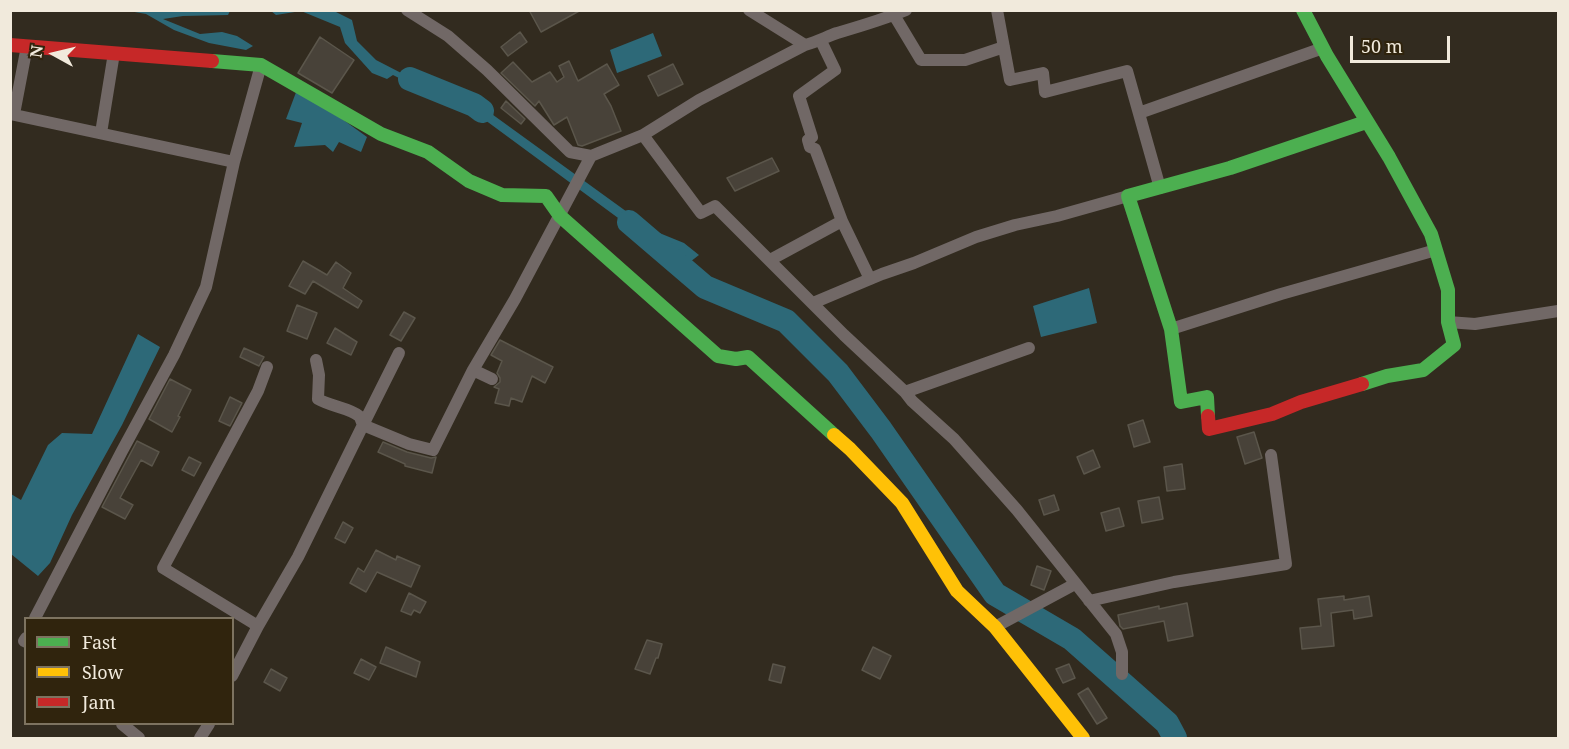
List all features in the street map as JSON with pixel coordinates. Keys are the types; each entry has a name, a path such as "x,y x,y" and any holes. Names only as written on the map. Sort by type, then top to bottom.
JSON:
{"street":[{"path":"406,10 448,36 495,78 570,152 591,156 643,135 699,100 805,45 868,25 891,13 906,10"},
{"path":"749,10 805,45"},
{"path":"997,10 1010,80 1043,73 1045,92 1127,71 1160,188"},
{"path":"1128,196 1171,329 1181,402 1207,398 1209,429 1272,414 1301,402 1387,376 1424,370 1454,345 1448,322 1448,291 1431,234 1303,10"},
{"path":"891,13 921,60 964,60 1004,47"},
{"path":"821,41 835,70 799,96 812,137 808,140 810,147 815,149 842,221 870,279"},
{"path":"10,45 261,65 381,134 428,152 469,181 502,195 546,196 560,216 718,356 736,359 748,357 850,448 902,503 957,591 996,627 1083,738"},
{"path":"27,46 12,114 234,162"},
{"path":"1139,112 1323,48"},
{"path":"101,133 114,53"},
{"path":"35,617 174,355 206,287 234,162 261,65"},
{"path":"813,303 976,237 1230,168 1366,122"},
{"path":"643,135 701,213 715,206 844,335 954,439 1017,510 1116,634 1122,652 1122,674"},
{"path":"316,360 319,375 318,399 359,417 363,425 409,444 433,450 473,370 515,298 591,156"},
{"path":"770,260 842,221"},
{"path":"1171,329 1281,294 1436,250"},
{"path":"1448,322 1475,324 1558,311"},
{"path":"905,392 1029,348"},
{"path":"234,672 298,557 399,354"},
{"path":"258,626 164,568 258,391 267,367"},
{"path":"473,370 492,379"},
{"path":"1089,601 1174,582 1286,564 1271,455"},
{"path":"996,627 1075,584"},
{"path":"124,725 139,738"},
{"path":"200,738 208,725"}],"water":[{"path":"129,11 230,11 228,15 163,19 200,34 222,32 237,36 253,46 246,50 209,43 174,30 146,14"},
{"path":"271,11 301,11 276,15"},
{"path":"301,11 334,11 352,20 357,41 376,60 407,76 449,83 652,230 684,243 699,255 690,262 679,251 648,240 447,92 421,89 393,75 387,79 372,73 345,43 340,27"},
{"path":"653,33 662,56 617,73 610,50"},
{"path":"298,87 367,137 361,152 339,142 333,152 325,145 294,147 302,123 286,119"},
{"path":"1089,288 1097,323 1041,337 1033,306"},
{"path":"138,334 160,347 122,425 72,515 50,563 38,576 11,554 11,494 21,500 48,445 62,433 92,434"}],"building":[{"path":"529,10 581,10 541,32"},
{"path":"520,32 527,42 508,56 501,47"},
{"path":"320,37 354,60 332,93 298,73"},
{"path":"569,61 578,81 607,64 619,85 604,94 621,131 582,146 578,145 567,117 554,125 539,101 535,106 501,73 513,62 532,82 550,72 557,82 564,77 559,66"},
{"path":"673,64 683,84 658,96 648,76"},
{"path":"506,101 525,119 521,124 501,108"},
{"path":"772,158 779,171 735,191 727,178"},
{"path":"303,261 327,275 336,262 351,273 343,288 362,301 358,308 313,281 305,294 289,286"},
{"path":"297,305 317,313 307,339 287,331"},
{"path":"404,312 415,318 401,341 390,335"},
{"path":"335,328 357,342 351,355 327,343"},
{"path":"500,340 553,367 545,383 532,376 522,402 511,398 509,406 495,403 499,389 494,387 500,382 497,373 502,361 491,355"},
{"path":"244,348 264,357 259,366 240,357"},
{"path":"170,379 191,390 172,432 149,419"},
{"path":"230,397 242,403 230,426 219,421"},
{"path":"1143,420 1150,442 1134,447 1128,425"},
{"path":"1254,432 1262,458 1245,464 1237,437"},
{"path":"137,441 159,452 152,466 141,460 120,498 133,505 125,519 102,507"},
{"path":"383,442 407,452 431,458 436,457 432,473 405,466 378,452"},
{"path":"1093,450 1100,467 1084,474 1077,457"},
{"path":"189,457 201,463 194,476 182,470"},
{"path":"1182,464 1185,489 1167,491 1164,467"},
{"path":"1054,495 1059,510 1044,515 1039,500"},
{"path":"1159,497 1163,519 1142,523 1138,501"},
{"path":"1119,508 1124,526 1106,531 1101,513"},
{"path":"343,522 353,528 345,543 335,538"},
{"path":"376,550 396,560 397,556 420,566 411,587 377,572 366,592 350,583 358,568 364,572"},
{"path":"1037,566 1051,571 1044,590 1031,585"},
{"path":"409,593 426,602 420,613 414,610 411,615 401,611"},
{"path":"1344,596 1344,600 1369,596 1372,616 1354,619 1353,610 1331,613 1334,646 1302,649 1300,628 1321,626 1318,599"},
{"path":"1187,603 1193,636 1168,641 1164,621 1123,629 1120,626 1118,615 1159,606 1159,609"},
{"path":"647,640 662,644 650,674 635,669"},
{"path":"386,647 420,662 416,677 380,663"},
{"path":"873,647 891,656 880,679 862,670"},
{"path":"361,659 376,667 369,680 354,673"},
{"path":"773,664 785,667 781,683 769,680"},
{"path":"1069,664 1075,678 1063,683 1056,669"},
{"path":"271,669 287,678 280,691 264,682"},
{"path":"1088,688 1107,718 1097,724 1078,694"}],"waterway":[{"path":"410,79 474,105 482,111"},
{"path":"629,222 705,287 786,321 838,373 881,430 995,594 1072,639 1167,723 1175,738"}],"traffic: fast":[{"path":"1303,10 1327,56 1389,157 1431,234 1448,290 1448,322 1454,345 1423,370 1387,376 1362,384"},
{"path":"212,61 261,65 381,134 428,152 469,181 502,195 546,196 560,216 718,356 736,359 748,357 834,435"},
{"path":"1208,416 1207,397 1181,402 1171,329 1128,196 1230,168 1366,122"}],"traffic: slow":[{"path":"834,435 902,503 957,591 995,627 1083,738"}],"traffic: jam":[{"path":"10,45 212,61"},
{"path":"1208,416 1209,429 1272,414 1301,402 1362,384"}]}
